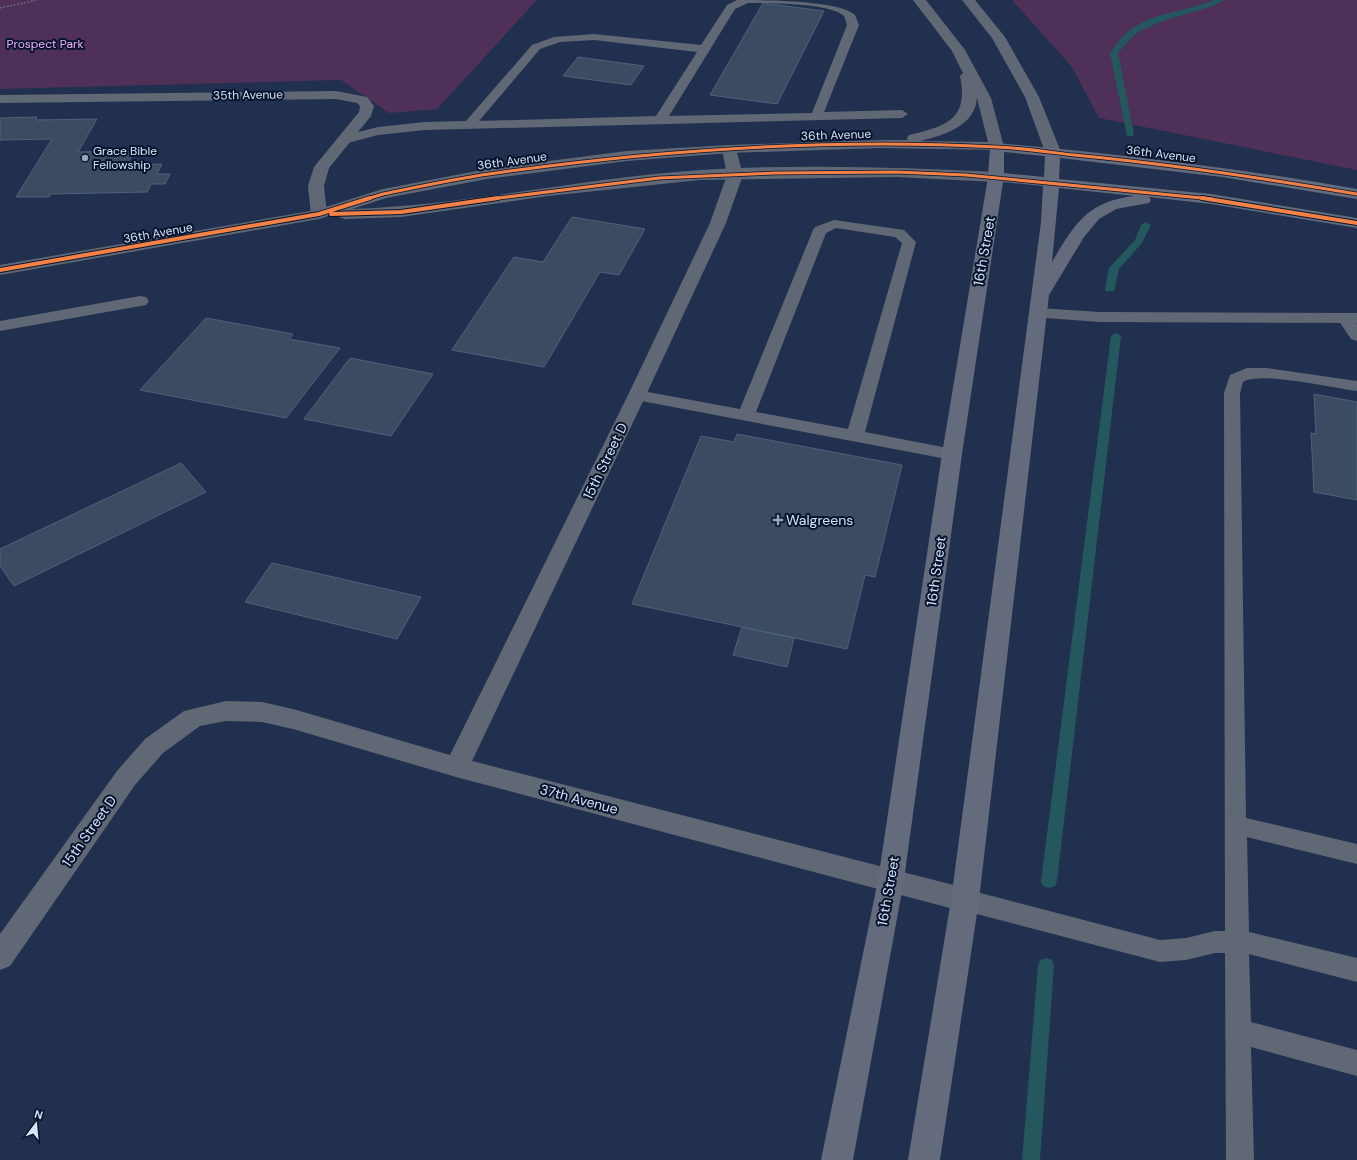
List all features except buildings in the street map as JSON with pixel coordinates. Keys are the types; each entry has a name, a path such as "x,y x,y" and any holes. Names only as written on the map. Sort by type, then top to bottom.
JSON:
{"main road":[{"name":"36th Avenue","path":"997,147 1218,171 1357,194"},
{"name":"16th Street","path":"837,1160 891,880 933,597 952,454 996,177 997,147"},
{"path":"924,1160 965,900 1049,222 1053,152"},
{"name":"36th Avenue","path":"996,177 1211,199 1357,223"},
{"path":"1039,305 1086,222 1101,210 1132,201 1211,199"}],"street":[{"name":"16th Street","path":"919,0 958,50 984,98 997,147"},
{"path":"968,0 998,37 1032,96 1053,152"},
{"path":"879,144 936,133 955,123 967,113 972,90 958,50"},
{"name":"35th Avenue","path":"0,99 336,95 362,100 367,106 366,113 322,168 316,186 319,214"},
{"name":"36th Avenue","path":"0,270 319,214 383,194 488,174 627,156 730,149 879,144 997,147"},
{"path":"730,149 735,175"},
{"name":"36th Avenue","path":"319,214 401,212 454,203 603,184 700,176 897,172 996,177"},
{"name":"15th Street D","path":"456,767 637,395 718,223 735,175"},
{"path":"0,326 140,301"},
{"path":"1039,305 1100,317 1351,318"},
{"name":"37th Avenue","path":"193,718 226,711 262,712 293,719 456,767 965,900"},
{"name":"15th Street D","path":"0,957 126,778 154,746 193,718"}],"lane":[{"path":"660,120 703,49 731,7 746,0 815,2 833,6 849,14 853,25 816,117"},
{"path":"470,124 536,47 558,38 594,37 703,49"},
{"path":"344,140 378,131 425,126 902,114"},
{"path":"746,415 820,230 834,224 899,233 909,242 855,436"},
{"path":"1351,318 1357,336"},
{"path":"1240,1160 1236,942 1232,393 1236,379 1247,373 1267,373 1357,386"},
{"path":"637,395 952,454"},
{"path":"1235,825 1357,854"},
{"path":"965,900 1160,951 1186,949 1215,942 1245,942 1357,970"},
{"path":"1238,1031 1357,1063"}],"path":[{"path":"0,8 38,0"}],"green space":[{"name":"Prospect Park","path":"0,0 537,0 437,109 389,113 341,80 0,89"},
{"path":"1012,0 1357,0 1357,170 1099,118 1072,67"}],"waterway":[{"path":"1130,134 1114,53 1127,37 1137,29 1147,24 1221,0"},
{"path":"1110,289 1114,268 1139,241 1146,225"},
{"path":"1049,881 1116,336"},
{"path":"1031,1160 1046,966"}],"cycle path":[{"path":"0,270 319,214 383,194 487,174 627,156 729,149 879,144 997,147 1129,160 1218,171 1357,194"},
{"path":"331,214 401,212 548,191 659,178 776,173 897,172 966,175 1211,199 1357,223"}],"place":[{"name":"Grace Bible Fellowship","path":"85,158"},
{"name":"Walgreens","path":"778,520"}]}
